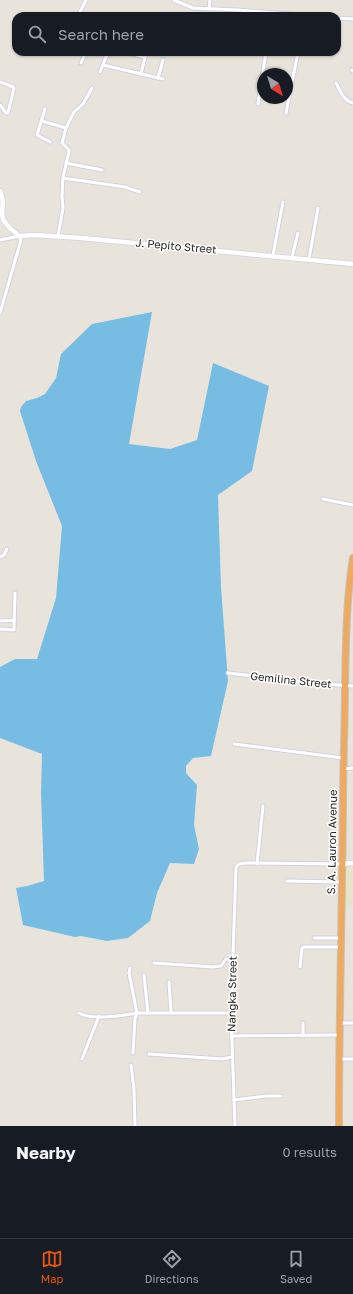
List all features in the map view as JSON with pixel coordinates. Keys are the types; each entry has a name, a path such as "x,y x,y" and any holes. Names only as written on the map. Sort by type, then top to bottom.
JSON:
{"highway":[{"name":"S. A. Lauron Avenue","path":"340,1126 339,1023 343,758 350,629 348,595 353,558"}],"street":[{"path":"80,12 86,0"},
{"path":"174,0 192,8 251,12"},
{"path":"209,9 210,0"},
{"path":"341,18 353,19"},
{"path":"81,63 84,56"},
{"path":"100,72 106,56"},
{"path":"141,56 145,57 141,74"},
{"path":"264,68 265,56"},
{"path":"286,112 297,56"},
{"path":"158,78 164,60"},
{"path":"103,65 163,79"},
{"path":"0,82 14,88 8,113 6,114 0,105"},
{"path":"336,83 343,98 353,103"},
{"path":"58,236 63,208 63,178 69,150 62,143 66,128 74,112 83,104 92,88"},
{"path":"45,109 37,135 50,142"},
{"path":"42,121 66,128"},
{"path":"66,163 102,170"},
{"path":"63,178 125,187 140,192"},
{"path":"0,191 4,201 2,217 19,236 21,243 0,313"},
{"path":"273,255 283,202"},
{"path":"308,259 318,208"},
{"path":"292,257 298,233"},
{"name":"J. Pepito Street","path":"0,240 19,236 58,236 273,255 353,264"},
{"path":"323,499 353,505"},
{"path":"0,557 4,554 7,548"},
{"path":"0,629 14,630 15,593"},
{"path":"0,621 15,620"},
{"name":"Gemilina Street","path":"228,673 311,683 353,686"},
{"path":"234,744 343,758"},
{"path":"343,769 353,768"},
{"path":"263,806 257,864 353,863"},
{"name":"Nangka Street","path":"235,1126 231,1013 236,868 239,864 257,864"},
{"path":"287,882 341,882"},
{"path":"314,938 341,938"},
{"path":"300,967 302,948 304,947 341,947"},
{"path":"154,963 213,967 221,966 226,959 233,959"},
{"path":"130,968 129,973 137,1013 135,1018 133,1054"},
{"path":"144,975 148,1013"},
{"path":"169,982 171,1013"},
{"path":"79,1013 88,1016 99,1016 137,1013 231,1013"},
{"path":"82,1059 99,1016"},
{"path":"303,1023 303,1035"},
{"path":"339,1023 353,1023"},
{"path":"232,1036 339,1035"},
{"path":"149,1054 222,1059 232,1057"},
{"path":"339,1059 353,1059"},
{"path":"131,1065 134,1089 135,1126"},
{"path":"234,1100 281,1096"}],"shaded area":[{"path":"345,866 353,866 353,905 345,905"}],"water":[{"path":"152,312 129,444 170,449 197,440 213,363 269,386 252,471 218,495 221,587 228,681 211,756 193,758 186,766 186,773 197,785 194,825 199,849 194,864 170,863 157,893 150,921 128,938 107,941 81,936 75,937 23,925 16,888 44,881 41,794 42,754 0,738 0,667 15,659 37,659 56,598 62,526 36,461 20,411 21,407 26,401 45,394 56,378 61,354 92,324"}]}
